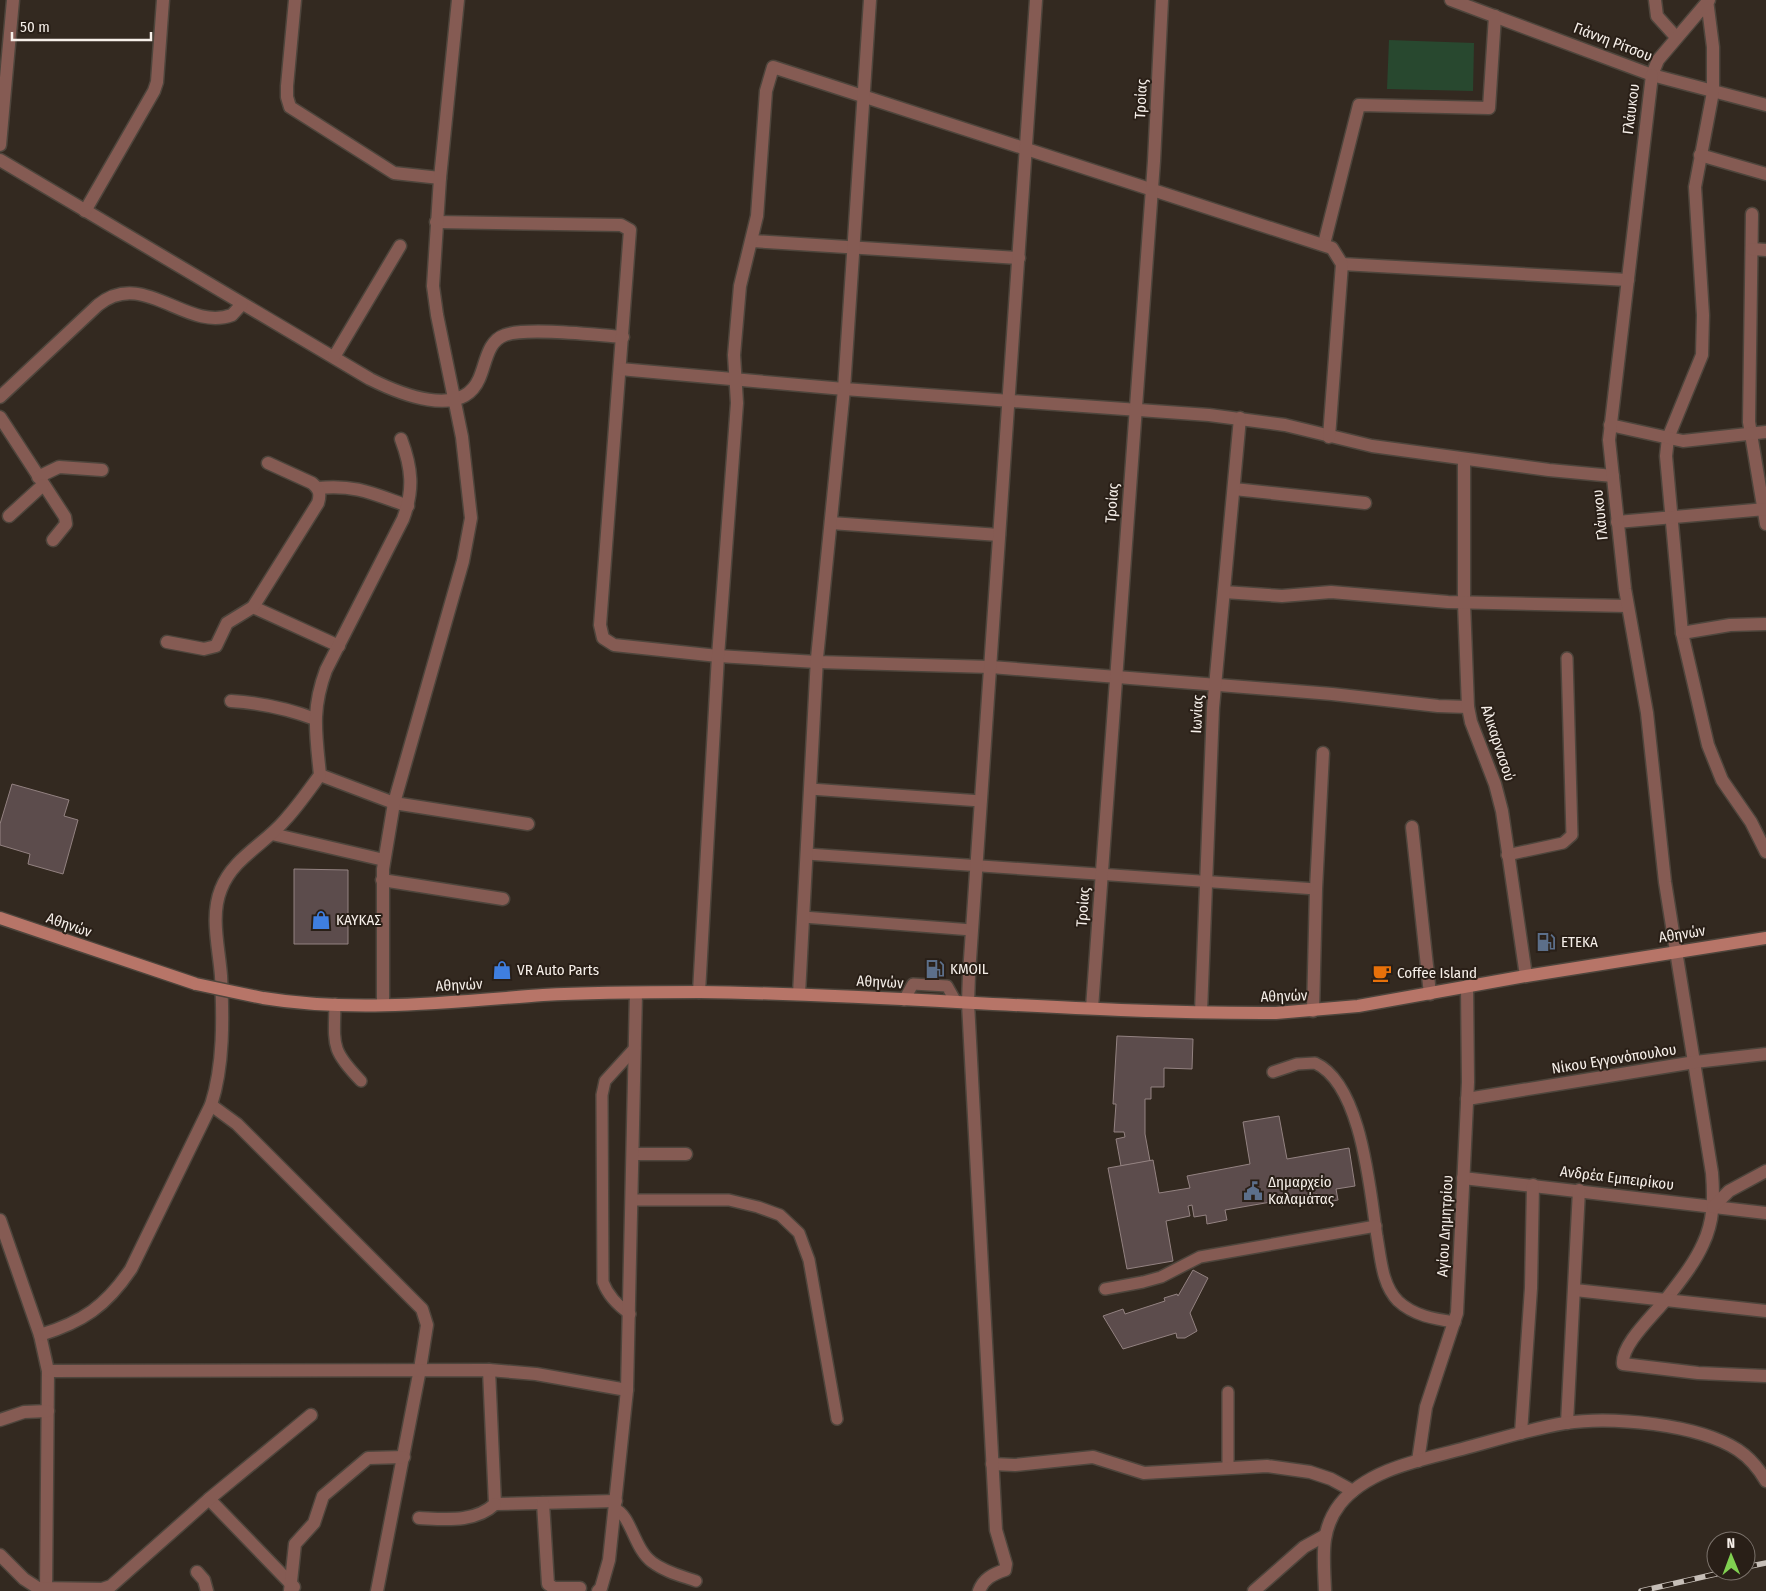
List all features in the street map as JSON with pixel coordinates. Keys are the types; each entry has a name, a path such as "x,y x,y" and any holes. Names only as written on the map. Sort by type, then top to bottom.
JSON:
{"main road":[{"name":"Αθηνών","path":"0,918 196,984 263,998 335,1004 383,1004 636,992 699,992 799,994 1201,1012 1313,1011 1430,994 1467,986 1676,951 1766,938"}],"street":[{"path":"0,145 13,0"},
{"path":"85,211 154,91 157,82 163,0"},
{"path":"295,0 287,92 290,107 394,173 440,178"},
{"path":"383,1004 382,880 394,803 436,662 470,531 470,497 456,401 434,296 436,222 458,0"},
{"path":"799,994 817,662 844,389 862,96 870,0"},
{"path":"979,1591 981,1584 991,1575 1005,1570 1006,1564 996,1530 962,1002 972,930 977,866 1020,258 1036,0"},
{"name":"Τροίας","path":"1092,1008 1152,188 1162,0"},
{"name":"Γιάννη Ρίτσου","path":"1451,0 1652,75 1766,105"},
{"path":"1655,0 1657,16 1676,38"},
{"path":"1652,75 1658,60 1707,1"},
{"path":"1707,1 1713,47 1713,92 1700,155 1695,196 1703,315 1702,355 1668,438 1666,456 1682,633 1714,764 1727,788 1751,822 1766,852"},
{"path":"1324,244 1359,105 1489,108 1495,16"},
{"path":"699,992 718,656 737,403 734,355 740,286 757,216 766,91 773,66 1026,150 1152,188 1324,244 1334,250 1342,264 1329,436"},
{"name":"Γλάυκου","path":"1652,75 1609,440 1627,606 1647,713 1665,882 1712,1173 1713,1207 1707,1234 1697,1255 1665,1301 1631,1342 1623,1357 1623,1364 1698,1373 1766,1376"},
{"path":"1700,155 1766,174"},
{"path":"0,160 370,379 400,393 456,401 470,392 478,381 492,345 504,335 521,332 623,337"},
{"path":"1752,214 1750,433 1765,509 1766,524"},
{"path":"436,222 621,225 630,230 600,625 604,638 614,645 718,656 817,662 991,667 1356,696 1438,706 1468,706"},
{"path":"752,241 1020,258"},
{"path":"334,357 400,246"},
{"path":"1752,249 1766,250"},
{"path":"1342,264 1628,280"},
{"path":"0,397 98,305 117,294 130,293 149,296 193,314 211,317 232,315 242,304"},
{"path":"620,370 735,378 844,389 1240,418 1285,425 1372,446 1464,459 1613,476"},
{"path":"0,417 66,520 53,540"},
{"name":"Ιωνίας","path":"1201,1012 1214,685 1240,418"},
{"path":"1610,424 1668,438 1685,440 1766,432"},
{"path":"40,1335 67,1326 87,1316 118,1287 131,1269 211,1105 217,1084 221,1030 221,975 216,918 218,896 224,882 238,861 272,834 286,820 320,775 315,719 318,692 339,646 393,542 408,506 412,478 409,459 401,439"},
{"name":"Αλικαρνασού","path":"1464,459 1464,603 1468,706 1471,722 1499,798 1526,976"},
{"path":"167,642 210,649 219,641 227,623 232,618 253,607 318,503 320,495 318,488 312,483 268,463"},
{"path":"9,516 41,481 59,467 102,470"},
{"path":"318,488 343,485 354,487 408,506"},
{"path":"1234,489 1365,503"},
{"path":"1617,522 1765,509"},
{"path":"831,522 1000,535"},
{"path":"1224,592 1282,596 1331,592 1464,603 1627,606"},
{"path":"253,607 339,646"},
{"path":"1682,633 1730,625 1766,624"},
{"path":"231,701 262,703 286,708 315,719"},
{"path":"1313,1011 1316,889 1323,753"},
{"path":"320,775 394,803 528,824"},
{"path":"1412,828 1430,994"},
{"path":"272,834 384,860"},
{"path":"382,880 503,899"},
{"name":"Αγίου Δημητρίου","path":"1418,1461 1426,1407 1455,1322 1467,1099 1467,986"},
{"path":"598,1591 601,1588 609,1560 627,1390 633,1200 636,992"},
{"name":"Νίκου Εγγονόπουλου","path":"1467,1099 1695,1062 1766,1054"},
{"path":"211,1105 237,1124 422,1309 427,1325 420,1369 376,1591"},
{"path":"634,1154 686,1154"},
{"path":"1713,1207 1729,1191 1766,1171"},
{"name":"Ανδρέα Εμπειρίκου","path":"1463,1178 1766,1213"},
{"path":"1521,1434 1531,1288 1533,1185"},
{"path":"1567,1423 1579,1190"},
{"path":"0,1220 40,1335 48,1371 41,1590"},
{"path":"1575,1290 1766,1311"},
{"path":"48,1371 489,1370 536,1374 627,1390"},
{"path":"489,1370 495,1504"},
{"path":"0,1420 24,1412 48,1411"},
{"path":"0,1555 24,1579 41,1590 102,1589 111,1586 209,1499 311,1415"},
{"path":"1326,1591 1324,1536 1336,1511 1352,1490 1370,1479 1418,1461 1521,1434 1567,1423 1618,1421 1704,1435 1740,1451 1755,1465 1766,1481"},
{"path":"293,1589 295,1544 314,1523 323,1496 368,1458 404,1457"},
{"path":"992,1464 1016,1465 1093,1457 1144,1472 1267,1466 1303,1470 1331,1479 1352,1490"},
{"path":"209,1499 293,1589"},
{"path":"419,1518 459,1519 486,1512 495,1504 543,1502 615,1505"},
{"path":"543,1502 548,1584 554,1588 580,1588"},
{"path":"1254,1591 1291,1557 1312,1541 1324,1536"},
{"path":"197,1572 204,1580 207,1591"}],"lane":[{"path":"1507,855 1563,843 1572,835 1567,658"},
{"path":"810,789 981,801"},
{"path":"807,854 1316,889"},
{"path":"803,917 972,930"},
{"path":"335,1004 334,1038 336,1050 342,1061 361,1081"},
{"path":"630,1314 606,1292 602,1282 602,1095 605,1081 635,1048"},
{"path":"1273,1072 1297,1064 1315,1063 1327,1071 1342,1089 1351,1106 1359,1133 1386,1281 1398,1300 1419,1314 1455,1322"},
{"path":"633,1200 729,1200 758,1206 780,1216 800,1233 809,1260 837,1419"},
{"path":"1105,1289 1152,1280 1200,1257 1376,1226"},
{"path":"1228,1392 1228,1467"},
{"path":"615,1505 626,1517 635,1541 651,1562 696,1581"}],"green space":[{"path":"1389,40 1474,43 1473,91 1387,89"}],"building":[{"path":"12,784 69,800 64,816 78,820 63,874 28,864 30,854 0,845 0,824"},
{"path":"294,869 348,870 348,944 294,944"},
{"path":"1117,1036 1193,1039 1192,1069 1164,1068 1164,1087 1151,1087 1151,1099 1145,1099 1145,1134 1150,1161 1121,1166 1116,1139 1125,1137 1124,1132 1114,1132 1116,1104 1113,1104"},
{"name":"Δημαρχείο Καλαμάτας","path":"1279,1116 1287,1159 1349,1148 1355,1186 1336,1189 1338,1200 1318,1204 1317,1194 1225,1210 1227,1220 1207,1224 1206,1215 1194,1217 1192,1205 1188,1206 1190,1216 1166,1221 1173,1261 1127,1269 1108,1168 1153,1160 1159,1193 1190,1188 1187,1176 1250,1164 1243,1122"},
{"path":"1193,1270 1208,1278 1190,1313 1197,1331 1185,1338 1177,1338 1176,1333 1123,1349 1103,1316 1123,1309 1125,1314 1165,1301 1164,1298 1177,1294 1178,1296"}],"railway":[{"path":"1756,1565 1766,1563"},
{"path":"1641,1591 1706,1576"}],"place":[{"name":"ΚΑΥΚΑΣ","path":"321,920"},
{"name":"ΕΤΕΚΑ","path":"1546,942"},
{"name":"KMOIL","path":"935,969"},
{"name":"VR Auto Parts","path":"502,970"},
{"name":"Coffee Island","path":"1382,973"},
{"name":"Δημαρχείο Καλαμάτας","path":"1253,1191"}]}
